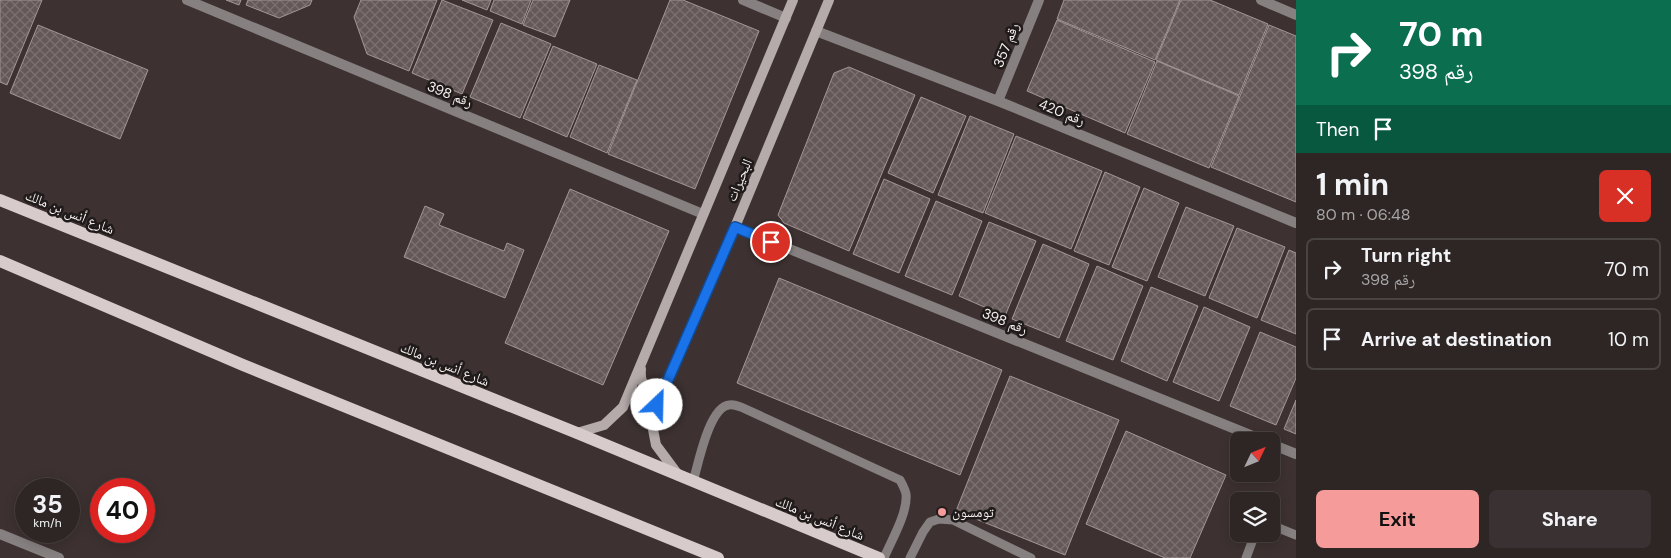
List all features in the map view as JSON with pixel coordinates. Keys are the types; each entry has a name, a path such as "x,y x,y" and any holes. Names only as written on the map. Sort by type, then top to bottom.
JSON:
{"main road":[{"name":"شارع أنس بن مالك","path":"0,200 878,558"},
{"path":"0,261 243,366 718,558"}],"street":[{"name":"رقم 398","path":"187,0 703,214"},
{"path":"744,0 786,18"},
{"name":"البحيرات","path":"577,434 604,425 623,407 793,0"},
{"name":"البحيرات","path":"680,477 656,445 651,419 735,227 829,0"},
{"name":"رقم 357","path":"998,101 1039,0"},
{"path":"1261,0 1296,15"},
{"name":"رقم 420","path":"816,31 998,101 1296,223"},
{"name":"رقم 398","path":"735,227 1243,432"},
{"path":"642,363 641,380 644,386 652,390 669,379"},
{"path":"1280,448 1296,454"},
{"path":"0,534 59,558"}],"lane":[{"path":"693,482 709,428 719,410 729,405 741,407 900,480 906,492 904,512 884,558"},
{"path":"910,558 930,522 939,519 953,520 1031,558"},
{"path":"1280,529 1296,535"},
{"path":"1246,558 1252,542"}],"building":[{"path":"0,0 42,0 7,85 0,82"},
{"path":"226,0 241,0 239,5"},
{"path":"248,0 312,0 310,5 279,18 246,5"},
{"path":"361,0 437,0 409,71 367,54 354,17"},
{"path":"442,0 493,20 462,94 412,73"},
{"path":"462,0 491,0 487,10"},
{"path":"494,0 531,0 522,24 490,11"},
{"path":"533,0 570,0 555,37 523,25"},
{"path":"670,0 683,0 759,31 695,189 608,154"},
{"path":"1064,0 1180,0 1155,60 1057,19"},
{"path":"1181,0 1210,0 1268,24 1239,95 1156,60"},
{"path":"1057,20 1155,62 1125,133 1027,91"},
{"path":"501,23 551,44 520,118 470,97"},
{"path":"38,25 148,70 120,139 10,93"},
{"path":"1269,25 1296,36 1296,202 1211,167"},
{"path":"553,46 597,64 567,137 523,118"},
{"path":"1157,61 1239,96 1209,168 1127,134"},
{"path":"599,65 637,80 607,153 570,137"},
{"path":"849,67 915,95 849,251 784,223 778,215 834,73"},
{"path":"921,97 966,116 933,193 888,173"},
{"path":"970,116 1014,134 983,213 938,195"},
{"path":"1016,136 1102,171 1071,249 985,213"},
{"path":"1105,172 1140,187 1109,265 1074,251"},
{"path":"884,179 930,199 899,273 853,254"},
{"path":"1144,188 1179,203 1147,281 1112,267"},
{"path":"570,189 669,231 603,385 505,343"},
{"path":"936,201 982,221 952,295 905,276"},
{"path":"425,206 444,214 439,225 504,251 507,243 524,250 505,298 404,257"},
{"path":"1186,207 1234,226 1205,296 1158,277"},
{"path":"989,222 1036,241 1005,316 959,296"},
{"path":"1237,228 1285,247 1257,318 1209,298"},
{"path":"1043,244 1089,264 1059,338 1012,319"},
{"path":"1289,250 1296,253 1296,334 1261,320"},
{"path":"1097,266 1143,286 1113,360 1066,341"},
{"path":"779,278 1002,370 960,475 737,383"},
{"path":"1151,287 1198,306 1167,381 1121,361"},
{"path":"1204,307 1250,327 1219,401 1173,382"},
{"path":"1260,332 1296,347 1296,378 1276,425 1230,406"},
{"path":"1010,376 1119,420 1065,555 956,511"},
{"path":"1296,400 1296,434 1284,429"},
{"path":"1126,431 1226,475 1190,558 1165,558 1086,524"}],"place":[{"name":"تومسون","path":"942,512"}],"route":[{"path":"657,405 735,227 771,242"}]}
